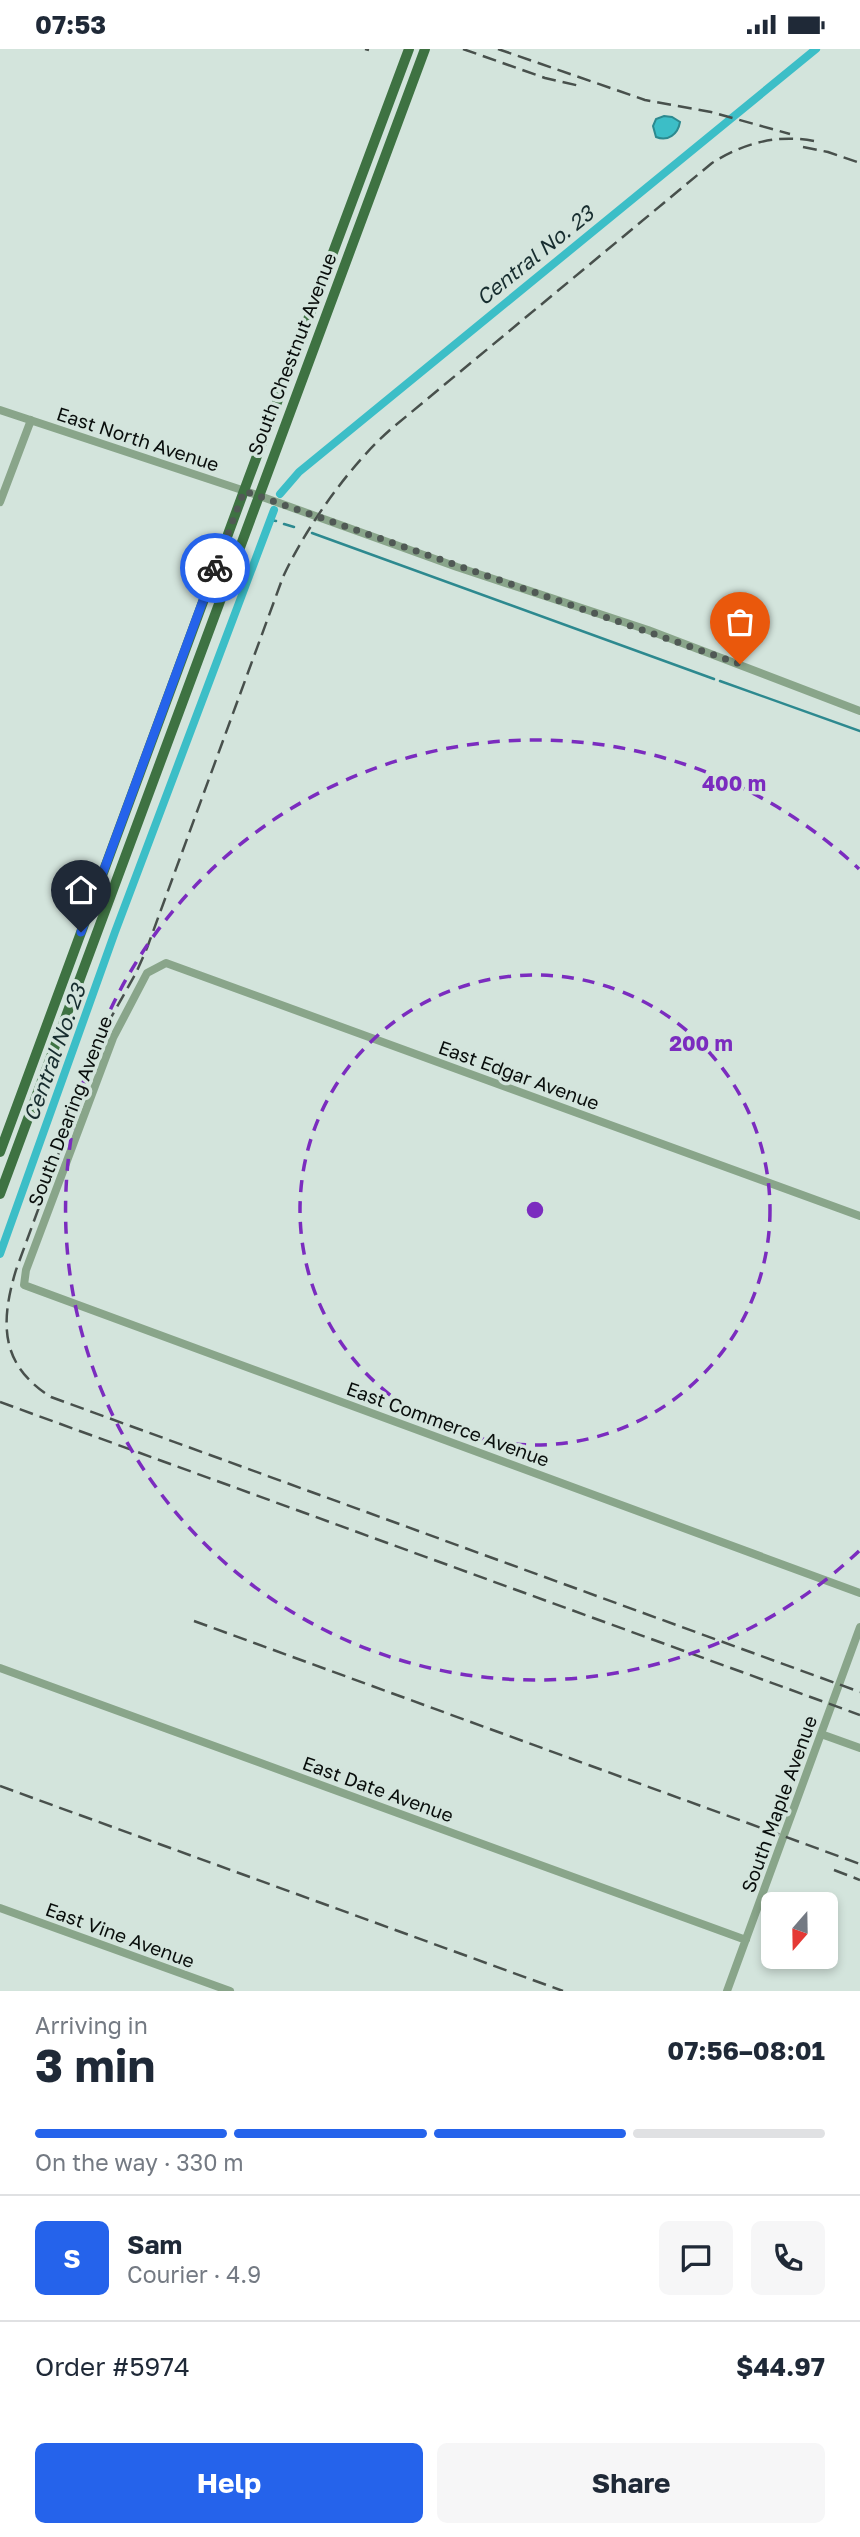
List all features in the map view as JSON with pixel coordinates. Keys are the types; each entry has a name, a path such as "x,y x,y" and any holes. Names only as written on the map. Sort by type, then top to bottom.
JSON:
{"main road":[{"name":"South Chestnut Avenue","path":"0,1152 409,49"},
{"name":"South Chestnut Avenue","path":"2,1189 257,495 425,49"},
{"path":"81,932 95,937"}],"street":[{"name":"East North Avenue","path":"0,410 270,499 495,580 686,644 860,711"},
{"path":"0,502 31,420"},
{"name":"East Edgar Avenue","path":"166,963 860,1216"},
{"name":"South Dearing Avenue","path":"24,1285 26,1270 113,1038 146,973 166,963"},
{"name":"East Commerce Avenue","path":"24,1285 860,1593"},
{"name":"South Maple Avenue","path":"727,1991 860,1627"},
{"name":"East Date Avenue","path":"0,1668 746,1940"},
{"path":"821,1734 860,1748"},
{"name":"East Vine Avenue","path":"0,1908 230,1991"}],"water":[{"path":"664,116 680,122 677,130 672,136 656,137 653,126 656,119"}],"waterway":[{"name":"Central No. 23","path":"280,494 299,472 816,49"},
{"name":"Central No. 23","path":"0,1254 115,932 274,510"},
{"name":"Central No. 23","path":"271,520 276,521"},
{"path":"284,524 294,527"},
{"path":"312,533 714,679"},
{"path":"720,681 860,731"}],"railway":[{"path":"365,49 369,50"},
{"path":"463,49 545,78 580,86"},
{"path":"498,49 645,100 711,112 790,134"},
{"path":"814,141 787,139 761,142 736,150 712,163 391,429 360,460 316,518 283,577 147,948 104,1030 16,1270 7,1325 13,1357 34,1385 51,1397 860,1692"},
{"path":"803,147 860,163"},
{"path":"0,1402 860,1715"},
{"path":"194,1621 860,1864"},
{"path":"0,1786 563,1991"},
{"path":"834,1870 860,1880"}],"way so far":[{"path":"215,568 244,491 740,664"}],"route":[{"path":"81,932 215,568"}]}
